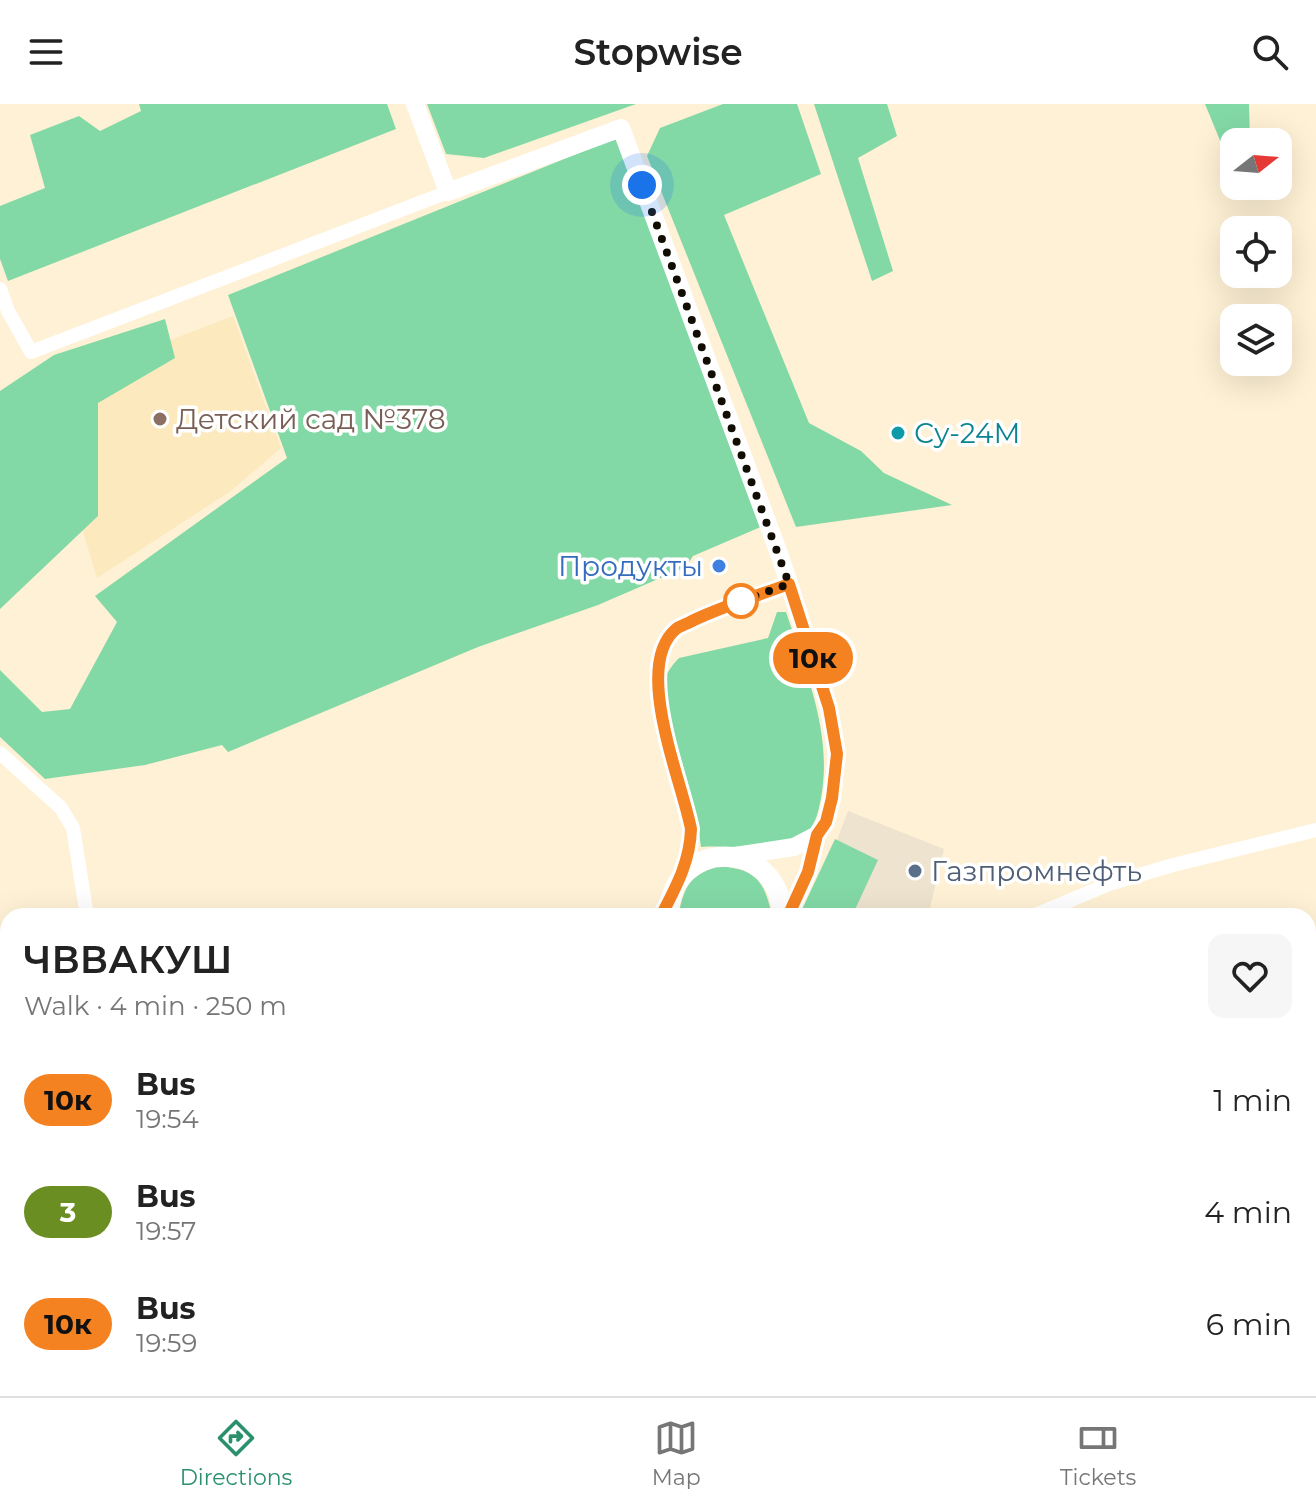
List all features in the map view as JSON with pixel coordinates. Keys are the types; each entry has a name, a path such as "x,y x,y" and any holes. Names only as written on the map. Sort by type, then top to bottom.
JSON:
{"main road":[{"path":"670,906 684,874 698,863 716,857 735,856 757,866 774,883 783,908"}],"street":[{"path":"415,104 448,192"},
{"path":"0,289 8,311 31,352 621,128 778,553 829,708 837,754 829,810 826,822 817,835 808,872 789,908"},
{"path":"684,874 691,829 656,686 663,648 676,629 713,611 789,584"},
{"path":"0,753 61,808 73,828 86,908"},
{"path":"1053,908 1135,876 1316,830"},
{"path":"735,856 794,847 817,835"}],"shaded area":[{"name":"Детский сад №378","path":"233,316 281,448 231,491 97,578 40,390"},
{"path":"848,811 944,849 930,908 812,906"}],"green space":[{"path":"139,104 387,104 396,129 8,281 0,259 0,206 45,188 30,135 79,116 100,131 141,111"},
{"path":"427,104 636,104 484,158 446,154"},
{"path":"723,104 797,104 821,174 724,215 809,423 861,451 884,473 952,505 796,527 647,156 660,128"},
{"path":"814,104 887,104 897,136 858,158 893,271 872,281"},
{"path":"1205,104 1249,104 1250,128 1220,128 1220,140"},
{"path":"616,138 763,526 693,556 686,567 598,605 478,647 228,752 222,745 145,765 45,779 0,737 0,670 42,712 70,709 117,622 95,596 287,458 228,295"},
{"path":"165,319 175,358 98,403 98,516 0,609 0,391 54,355"},
{"path":"777,612 786,612 816,704 824,774 817,816 804,835 787,842 763,846 701,847 696,813 662,691 664,681 679,658 768,638"},
{"path":"835,839 878,860 856,908 803,908"},
{"path":"718,866 750,874 766,893 770,908 680,908 689,884 700,874"}],"bus line":[{"name":"10к","path":"665,908 684,874 691,829 656,686 663,648 676,629 713,611 789,584 829,708 837,754 826,822 817,835 808,872 793,908"}],"place":[{"name":"Детский сад №378","path":"160,419"},
{"name":"Су-24М","path":"898,433"},
{"name":"Продукты","path":"719,566"},
{"name":"Газпромнефть","path":"915,871"}],"route":[{"path":"642,185 789,584 741,601"}]}
